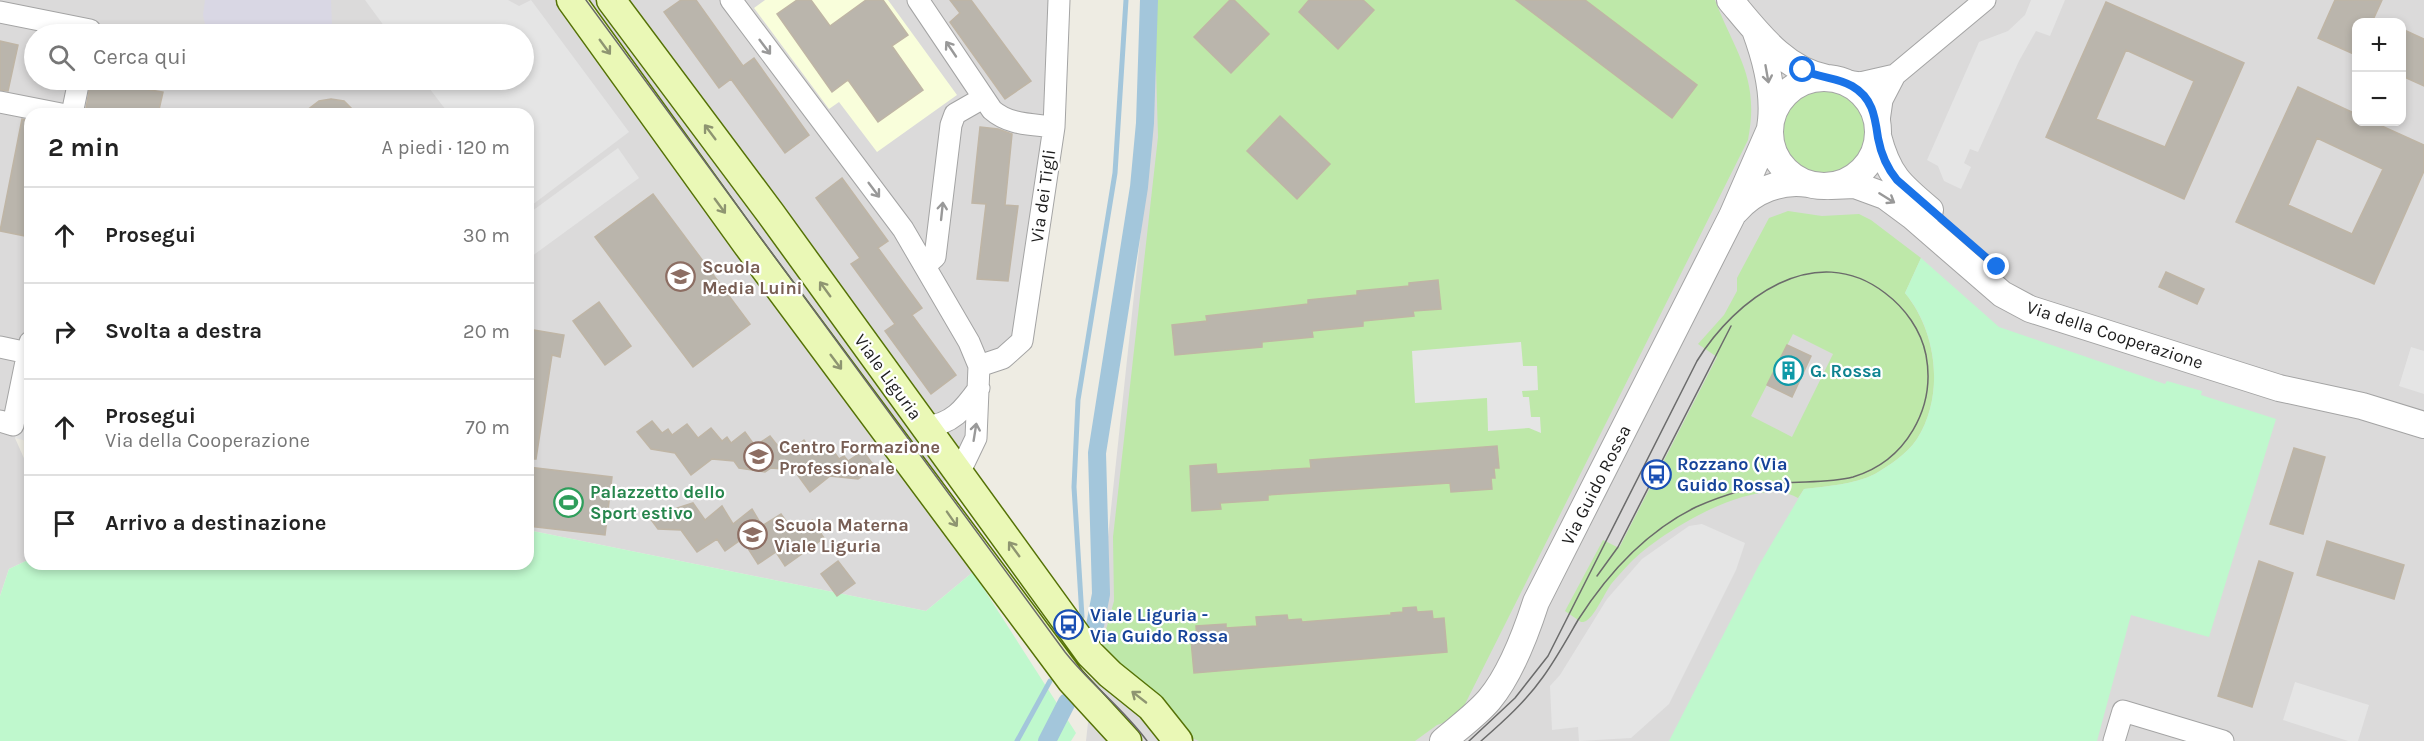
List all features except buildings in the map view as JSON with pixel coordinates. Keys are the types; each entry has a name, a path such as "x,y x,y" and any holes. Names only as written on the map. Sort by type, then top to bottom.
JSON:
{"main road":[{"name":"Viale Liguria","path":"571,0 746,243 1071,680 1127,741"},
{"name":"Viale Liguria","path":"611,0 771,214 1090,654 1110,674 1151,707 1178,741"}],"street":[{"path":"730,0 903,229 969,342 979,366 976,438 964,463 956,469"},
{"path":"918,0 982,98 1002,119 1016,123 1054,127"},
{"name":"Via dei Tigli","path":"979,366 1003,358 1022,341 1054,127 1059,0"},
{"name":"Via Guido Rossa","path":"1730,0 1753,27 1796,67 1810,74 1835,79"},
{"path":"1895,75 1860,82 1810,79 1791,88 1778,103 1770,126 1772,148 1780,164 1790,175 1820,185 1848,181 1863,170 1873,155 1882,100 1895,75 1985,0"},
{"path":"0,12 53,24"},
{"name":"Via Guido Rossa","path":"1443,741 1488,700 1498,687 1527,629 1536,602 1732,216 1770,126 1771,100 1767,73 1753,27"},
{"path":"1835,79 1853,87 1866,98 1874,112 1878,132"},
{"path":"73,108 78,90"},
{"path":"926,265 935,256 951,125 955,114 982,98"},
{"path":"6,106 24,109"},
{"name":"Via della Cooperazione","path":"1878,132 1887,165 1904,188 2002,271 2026,288 2116,320 2275,371 2362,406"},
{"name":"Via Guido Rossa","path":"1732,216 1742,204 1764,190 1786,183 1820,185"},
{"name":"Via della Cooperazione","path":"1820,185 1855,185 1885,196 1912,216 2002,294 2030,309 2279,388 2362,406 2424,425"},
{"path":"0,347 24,348"},
{"path":"7,423 24,365"},
{"path":"924,427 939,426 954,417 966,406 979,388"},
{"path":"2114,741 2123,711 2223,741"}],"shaded area":[{"path":"0,0 1059,0 1022,341 979,366 961,468 920,500 973,572 926,611 534,531 534,108 24,108 24,407 15,438 24,458 24,562 9,569 0,596"},
{"path":"205,0 331,0 332,24 205,24 203,15"},
{"path":"365,0 508,0 519,6 531,0 629,132 534,203 534,108 444,108 431,90 534,90 534,24 383,24"},
{"path":"765,0 888,0 957,95 877,152 839,102 829,109 754,8"},
{"path":"1144,0 2424,0 2424,741 1086,741 1151,137"},
{"path":"2031,0 2065,0 2050,36 2036,31 2019,61 1978,152 1970,149 1964,163 1971,167 1961,189 1944,181 1938,166 1927,160 1979,42 2008,31 2025,15"},
{"path":"618,148 639,178 534,255 534,210"},
{"path":"1521,342 1523,366 1537,366 1538,390 1522,391 1523,397 1529,397 1531,417 1540,417 1541,433 1529,428 1488,431 1487,398 1415,403 1412,351"},
{"path":"2411,347 2424,351 2424,394 2399,386"},
{"path":"24,406 24,440 15,438"},
{"path":"1702,524 1745,543 1736,570 1669,704 1631,738 1579,741 1578,727 1552,730 1550,686 1560,675 1607,599 1642,559 1689,526"},
{"path":"2295,682 2369,705 2358,741 2348,741 2283,720"}],"green space":[{"path":"1154,0 1715,0 1744,67 1751,99 1748,140 1458,718 1437,725 1415,741 1199,741 1189,737 1102,644 1114,601 1113,537 1158,137"},
{"path":"1815,88 1833,88 1849,95 1861,107 1868,123 1868,141 1861,157 1849,169 1833,176 1815,176 1799,169 1787,157 1780,141 1780,123 1787,107 1799,95"},
{"path":"1788,211 1822,216 1859,214 1871,220 1921,258 1905,293 1924,326 1934,364 1934,384 1926,422 1908,450 1867,478 1804,489 1798,498 1780,492 1759,493 1735,499 1686,522 1663,536 1630,563 1612,583 1593,614 1586,621 1581,622 1565,611 1603,540 1619,548 1717,357 1698,344 1724,315 1737,291 1737,278 1769,218","holes":["1793,334 1833,354 1792,437 1751,416"]},
{"path":"1921,258 1999,327 2165,384 2167,381 2202,391 2201,395 2276,419 2209,637 2131,615 2097,741 1669,741 1759,565 1804,489 1849,483 1875,474 1892,463 1913,444 1926,422 1934,383 1934,364 1924,326 1916,308 1905,293"},
{"path":"534,531 926,611 973,572 1076,733 1071,741 0,741 0,596 9,569 24,562 24,570 534,570"}],"waterway":[{"path":"1082,617 1074,487 1078,400 1115,173 1126,0"},
{"path":"1094,631 1101,594 1097,453 1139,187 1145,123 1149,0"},
{"path":"1017,741 1050,681"},
{"path":"1047,741 1067,702"}],"tram line":[{"path":"586,0 1065,652 1147,741"},
{"path":"1469,741 1515,698 1548,656 1697,361 1713,338 1733,317 1755,298 1779,283 1805,274 1831,272 1858,278 1892,299 1911,320 1920,337 1926,355 1928,375 1921,413 1913,430 1902,445 1888,459 1853,477 1760,486 1696,507 1660,529 1644,541 1615,570 1578,620 1536,686 1481,741"},
{"path":"1597,576 1618,547 1731,326"}],"place":[{"name":"Scuola Media Luini","path":"681,277"},
{"name":"G. Rossa","path":"1789,371"},
{"name":"Centro Formazione Professionale","path":"758,457"},
{"name":"Rozzano (Via Guido Rossa)","path":"1656,474"},
{"name":"Palazzetto dello Sport estivo","path":"569,502"},
{"name":"Scuola Materna Viale Liguria","path":"753,535"},
{"name":"Viale Liguria - Via Guido Rossa","path":"1069,625"}],"route":[{"path":"1803,70 1810,74 1842,81 1863,94 1875,116 1881,150 1897,180 1997,267"}]}
